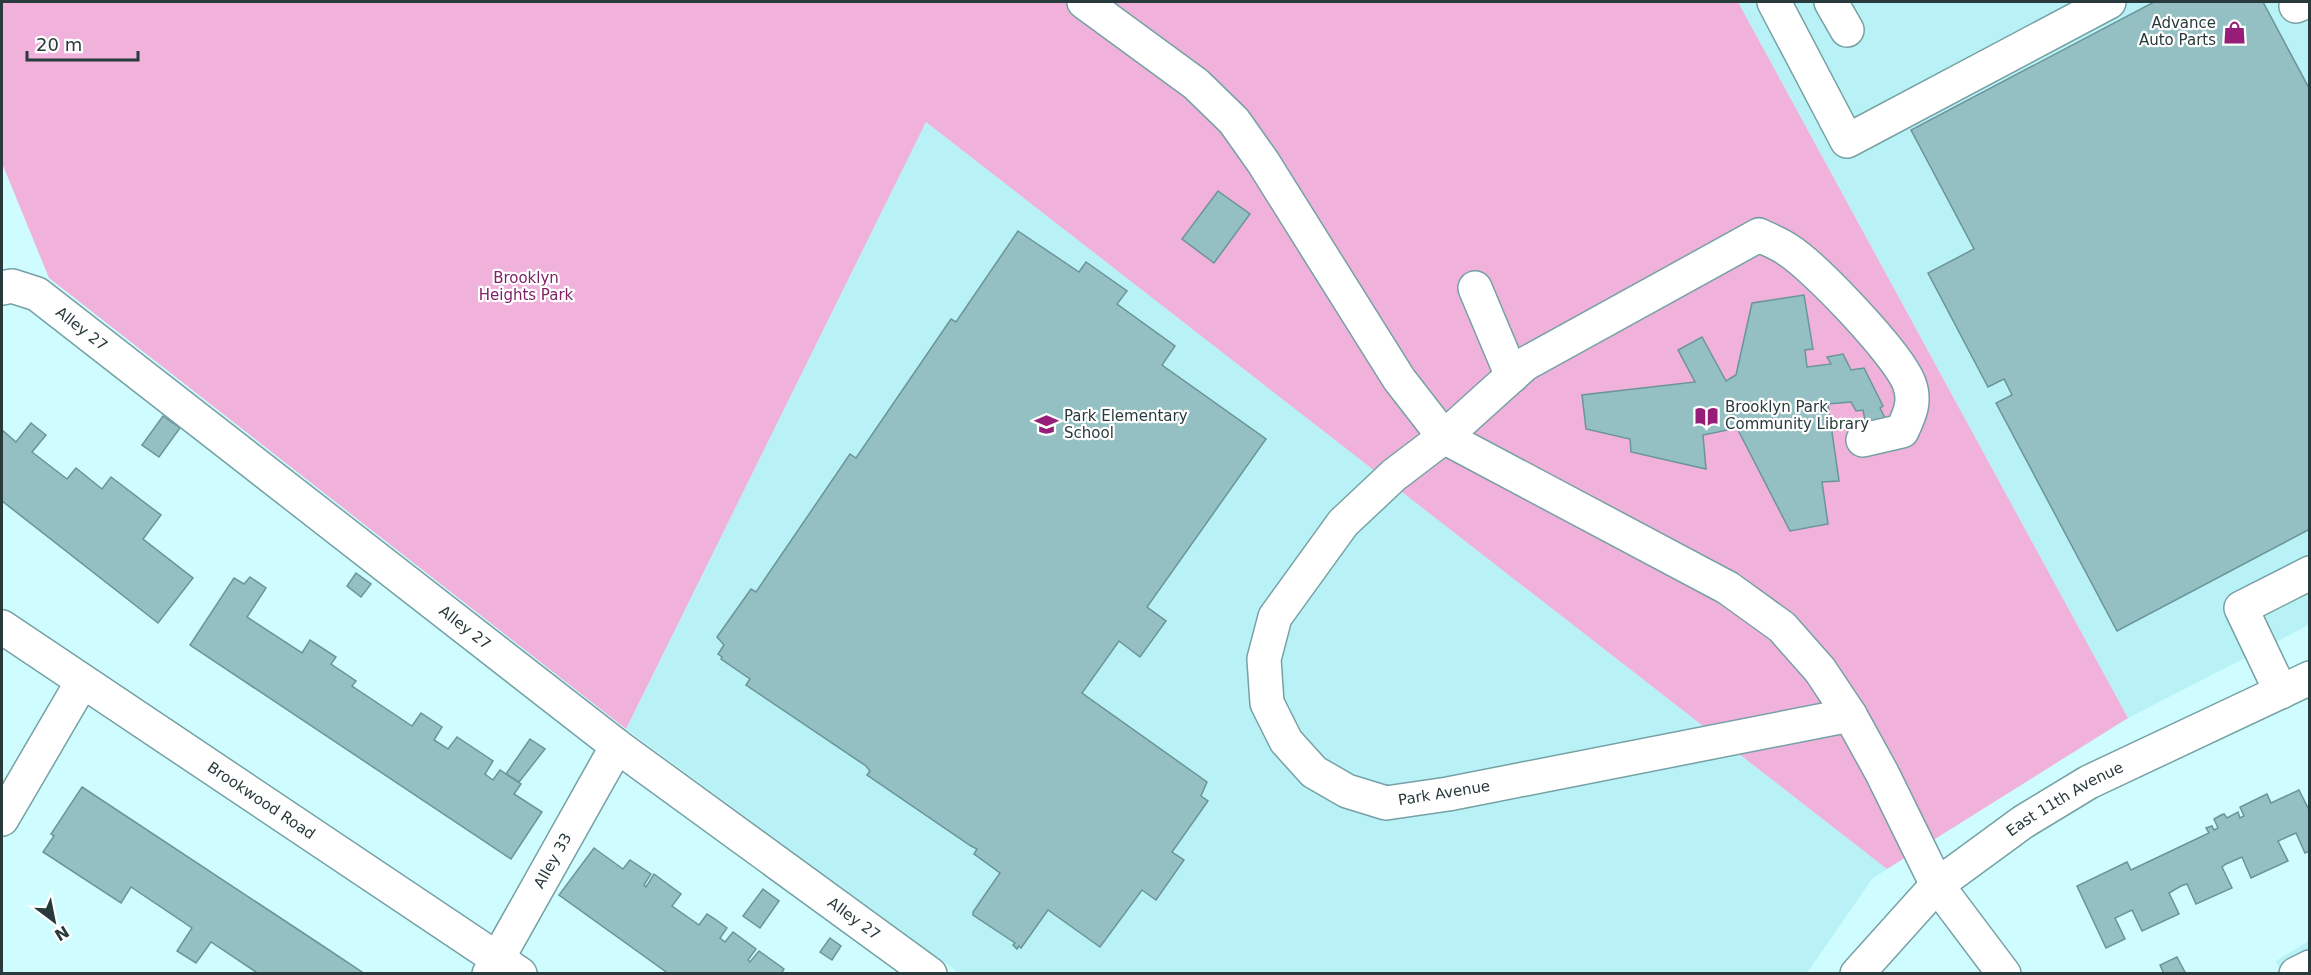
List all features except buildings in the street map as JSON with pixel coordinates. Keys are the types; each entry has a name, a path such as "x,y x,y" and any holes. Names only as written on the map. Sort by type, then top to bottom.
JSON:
{"street":[{"path":"1084,2 1196,84 1234,121 1263,162 1399,379 1444,437 1728,588 1782,627 1820,670 1850,715 1882,773 1937,885 2004,974"},
{"path":"1774,2 1847,141 2109,2"},
{"name":"Park Avenue","path":"1850,715 1448,794 1386,802 1347,792 1314,772 1286,741 1268,703 1264,658 1275,617 1343,523 1394,475 1444,437 1525,364 1760,235 1788,249 1813,269 1878,339 1909,382 1913,408 1902,430 1863,440"},
{"name":"Alley 27","path":"2,288 12,286 37,294 616,746 930,974"},
{"path":"1475,288 1512,376"},
{"path":"2301,685 2241,608 2310,573"},
{"name":"Brookwood Road","path":"2,627 502,968"},
{"path":"2,819 82,682"},
{"name":"East 11th Avenue","path":"1857,974 1937,885 2023,822 2089,782 2301,685"},
{"name":"Alley 33","path":"502,968 616,746"},
{"path":"2296,974 2310,967"}],"shaded area":[{"path":"1738,2 2309,2 2309,625 2128,718"},
{"name":"Park Elementary School","path":"926,122 1887,869 1872,879 1807,973 959,973 626,729"},
{"path":"2309,941 2309,973 2282,973 2276,961"}],"green space":[{"name":"Brooklyn Heights Park","path":"2,2 1738,2 2128,718 1887,869 926,122 626,729 49,278 2,163"}],"place":[{"name":"Advance Auto Parts","path":"2234,32"},
{"name":"Brooklyn Park Community Library","path":"1707,416"},
{"name":"Park Elementary School","path":"1046,425"}]}
